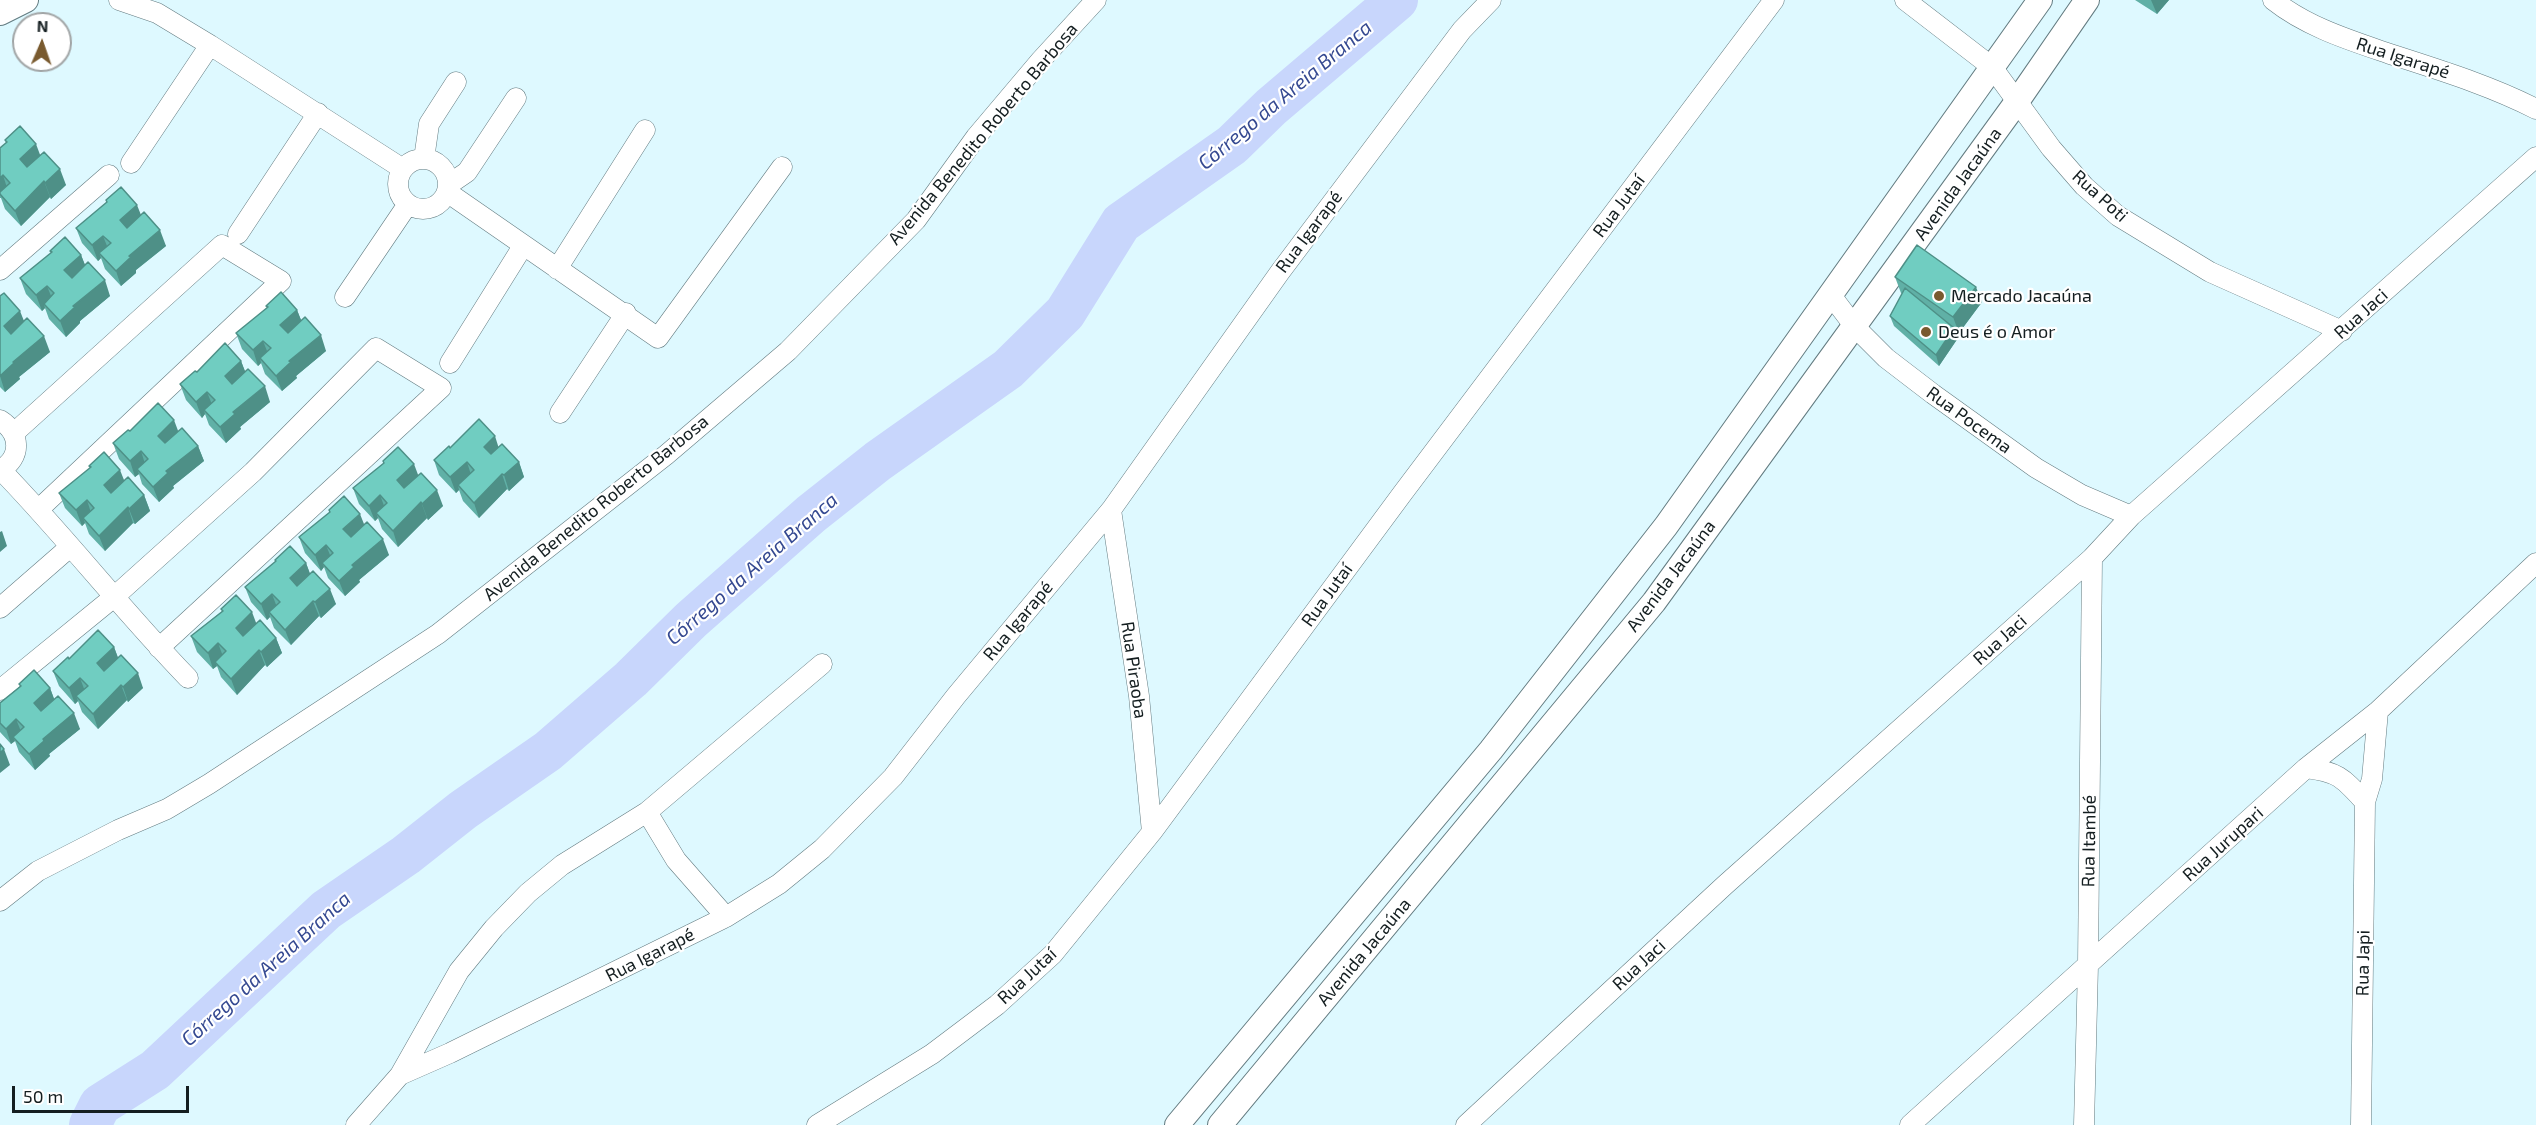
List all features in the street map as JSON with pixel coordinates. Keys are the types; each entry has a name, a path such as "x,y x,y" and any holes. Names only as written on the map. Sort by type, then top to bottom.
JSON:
{"street":[{"path":"0,14 26,0"},
{"path":"119,0 158,14 318,113 403,169"},
{"name":"Avenida Benedito Roberto Barbosa","path":"0,901 38,871 118,830 167,809 209,784 438,634 666,455 788,351 916,220 976,137 1041,60 1096,0"},
{"name":"Rua Igarapé","path":"400,1075 531,1014 726,917 779,884 822,849 893,777 956,696 1110,510 1287,262 1462,30 1491,0"},
{"name":"Rua Jutaí","path":"817,1125 932,1054 997,1005 1053,954 1152,832 1774,0"},
{"name":"Rua Poti","path":"1905,0 1992,67 2016,103 2084,186 2118,216 2210,272 2342,331"},
{"name":"Avenida Jacaúna","path":"1177,1125 1498,740 1666,526 2040,0"},
{"name":"Avenida Jacaúna","path":"1220,1125 1654,602 1855,327 2087,0"},
{"name":"Rua Igarapé","path":"2273,0 2331,34 2458,76 2509,95 2536,109"},
{"path":"131,163 210,45"},
{"path":"424,159 429,124 456,82"},
{"path":"516,98 467,172 447,188 442,200 435,206 417,208 408,204 399,191 399,176 403,169 413,161 424,159 439,165 444,170 447,188 523,246 626,313 658,338 782,167"},
{"path":"238,234 318,113"},
{"path":"557,269 645,130"},
{"name":"Rua Jaci","path":"1466,1125 1725,885 2092,558 2131,516 2536,157"},
{"path":"0,270 109,175"},
{"path":"345,297 408,204"},
{"path":"39,509 281,281 222,245 7,427 17,442 14,458 0,470 39,509 114,597 188,678"},
{"path":"450,363 523,246"},
{"name":"Rua Pocema","path":"1830,294 1855,327 1886,358 2036,468 2082,495 2131,516"},
{"path":"560,413 626,313"},
{"path":"0,690 114,597 253,472 376,348 441,388 159,648"},
{"name":"Rua Piraoba","path":"1110,510 1139,696 1152,832"},
{"path":"0,608 70,547"},
{"name":"Rua Itambé","path":"2084,1125 2092,558"},
{"name":"Rua Jurupari","path":"1910,1125 2306,768 2378,711 2536,563"},
{"name":"Rua Igarapé","path":"356,1125 400,1075 459,971 494,928 528,893 562,865 647,812 822,664"},
{"name":"Rua Japi","path":"2361,1125 2365,802 2372,778 2378,711"},
{"path":"2306,768 2326,771 2341,777 2365,802"},
{"path":"647,812 676,860 726,917"}],"building":[{"path":"20,126 36,144 20,159 27,167 44,152 60,169 45,183 44,181 15,211 0,194 10,183 3,175 0,178 0,148"},
{"path":"121,187 137,205 120,220 127,228 144,212 160,230 129,256 131,257 116,271 99,253 111,243 103,236 92,245 76,228"},
{"path":"65,237 81,255 64,270 72,278 88,262 105,280 73,306 75,307 60,321 44,304 54,293 47,286 36,295 20,278 52,252 50,251"},
{"name":"Mercado Jacaúna","path":"1917,245 1976,287 1953,317 1895,277"},
{"name":"Deus é o Amor","path":"1905,288 1954,328 1936,355 1890,316"},
{"path":"281,292 297,310 280,325 288,333 305,317 321,335 289,361 291,362 276,376 260,358 271,348 263,341 253,350 236,333 268,307 266,306"},
{"path":"4,293 20,311 4,326 11,334 27,318 44,336 0,376 0,296"},
{"path":"225,343 241,361 225,376 232,384 248,369 265,386 233,412 235,414 220,427 204,410 215,400 207,392 196,402 180,384 195,371 197,372"},
{"path":"158,403 174,420 158,436 165,443 182,428 198,446 166,471 168,473 153,487 137,469 148,459 141,451 130,461 113,443 128,430 130,431"},
{"path":"479,419 495,436 484,447 491,454 502,444 519,462 504,475 502,474 474,503 458,485 474,470 467,462 450,477 434,460 449,446 450,448"},
{"path":"398,447 414,464 397,480 404,488 421,473 437,490 422,504 421,502 393,531 376,513 387,503 380,495 369,506 353,488 384,463 383,461"},
{"path":"104,452 120,470 104,485 111,493 128,477 144,495 129,509 128,507 99,536 83,518 94,508 87,500 76,510 59,493 91,467 89,466"},
{"path":"344,496 360,514 343,529 351,537 367,522 383,539 352,565 354,567 339,581 322,563 333,553 326,545 315,555 299,537 330,512 329,510"},
{"path":"290,546 306,563 290,578 297,586 313,571 330,589 315,602 313,601 285,630 269,612 280,602 272,594 261,604 245,587"},
{"path":"236,595 252,612 236,628 243,636 260,620 276,638 261,652 259,650 231,679 215,662 226,651 218,643 208,653 191,636 223,611 221,609"},
{"path":"98,630 114,647 97,663 104,671 121,655 138,673 123,687 121,685 93,714 76,696 88,686 80,678 69,688 53,671 68,657 69,659"},
{"path":"34,670 50,688 34,703 41,711 58,696 74,713 29,754 13,737 24,727 16,719 6,729 0,723 0,703 21,686 19,684"}],"waterway":[{"name":"Córrego da Areia Branca","path":"90,1125 100,1105 155,1070 326,910 406,855 463,810 548,751 631,679 691,620 811,514 878,461 1008,369 1065,313 1121,223 1232,145 1271,107 1397,0"}],"place":[{"name":"Mercado Jacaúna","path":"1939,296"},
{"name":"Deus é o Amor","path":"1926,332"}]}
